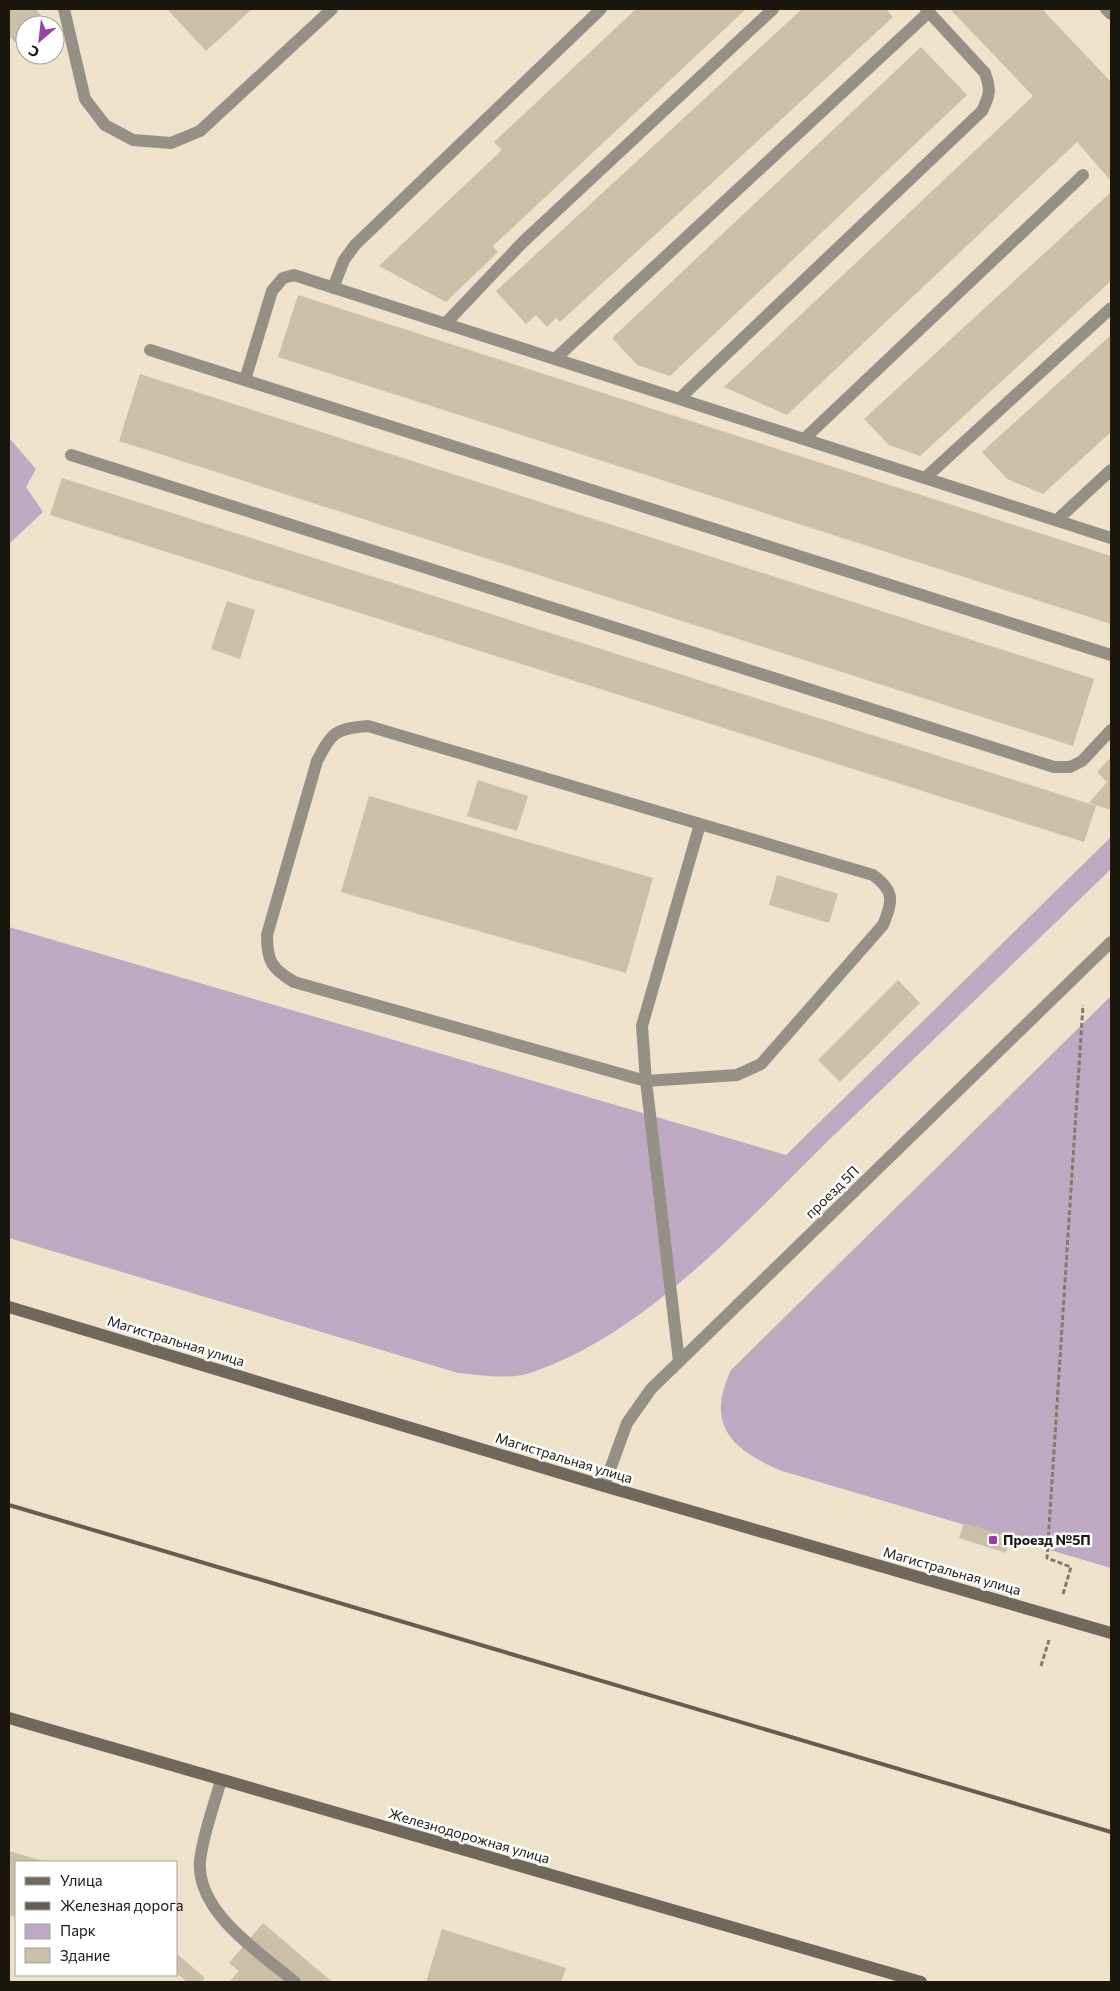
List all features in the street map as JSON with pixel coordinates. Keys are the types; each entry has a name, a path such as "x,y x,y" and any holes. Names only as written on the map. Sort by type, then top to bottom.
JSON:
{"main road":[{"name":"Магистральная улица","path":"9,1307 604,1486 1111,1633"},
{"name":"Железнодорожная улица","path":"9,1718 921,1982"}],"street":[{"path":"64,9 85,99 105,125 134,140 170,143 200,131 332,9"},
{"path":"333,288 344,260 355,245 601,9"},
{"path":"445,324 523,242 773,9"},
{"path":"1106,9 1111,14"},
{"path":"556,359 927,10 985,73 990,86 989,97 982,111 679,399"},
{"path":"804,439 1083,175"},
{"path":"245,380 272,291 283,278 294,275 1111,538"},
{"path":"925,478 1111,308"},
{"path":"150,350 1111,655"},
{"path":"71,455 1054,767 1070,767 1082,761 1111,730"},
{"path":"1057,520 1111,470"},
{"path":"368,726 700,824 874,875 884,883 890,894 890,910 883,926 761,1064 736,1075 646,1081 294,982 277,972 267,953 267,935 317,761 328,740 344,728 368,726"},
{"path":"679,1361 646,1081 642,1026 700,824"},
{"name":"проезд 5П","path":"604,1486 627,1423 651,1389 1111,942"},
{"path":"221,1780 203,1842 200,1863 203,1882 211,1904 226,1924 295,1982"}],"path":[{"path":"1072,1567 1047,1558 1085,967"}],"green space":[{"path":"9,438 36,469 26,487 43,512 9,544"},
{"path":"1111,837 1111,869 727,1240 653,1304 613,1332 572,1355 530,1373 504,1377 458,1373 9,1238 9,927 786,1155"},
{"path":"1111,996 1111,1568 782,1471 764,1463 737,1445 728,1434 723,1421 721,1406 731,1370"}],"building":[{"path":"9,9 35,9 41,15 15,15 15,42 9,36"},
{"path":"167,9 252,9 206,51"},
{"path":"636,9 746,9 493,246 498,252 446,302 379,266 502,150 494,142"},
{"path":"802,9 886,9 893,17 560,322 556,318 547,327 536,315 526,324 496,291"},
{"path":"950,9 1042,9 1111,82 1111,181 1077,142 787,415 724,387 1033,96"},
{"path":"921,47 967,95 670,376 637,365 612,338"},
{"path":"1111,192 1111,281 920,456 889,445 864,419"},
{"path":"298,295 1111,556 1111,624 278,357"},
{"path":"1111,335 1111,432 1043,494 1007,479 982,452"},
{"path":"140,374 1094,679 1073,746 119,441"},
{"path":"62,478 1096,806 1084,842 50,515"},
{"path":"227,601 255,610 240,659 211,649"},
{"path":"1111,757 1111,810 1089,803 1107,782 1097,772"},
{"path":"478,780 528,796 517,831 467,816"},
{"path":"369,796 653,878 626,973 341,892"},
{"path":"777,875 838,894 829,923 769,905"},
{"path":"898,980 920,1003 840,1082 818,1060"},
{"path":"964,1523 1011,1537 1006,1553 959,1538"},
{"path":"9,1851 44,1861 15,1861 15,1917 9,1915"},
{"path":"263,1923 332,1982 229,1982 239,1971 229,1963"},
{"path":"442,1929 566,1968 561,1982 426,1982"},
{"path":"178,1955 205,1978 201,1982 187,1982 178,1975"}],"railway":[{"path":"9,1505 1111,1832"}],"place":[{"name":"Проезд №5П","path":"993,1540"}]}
